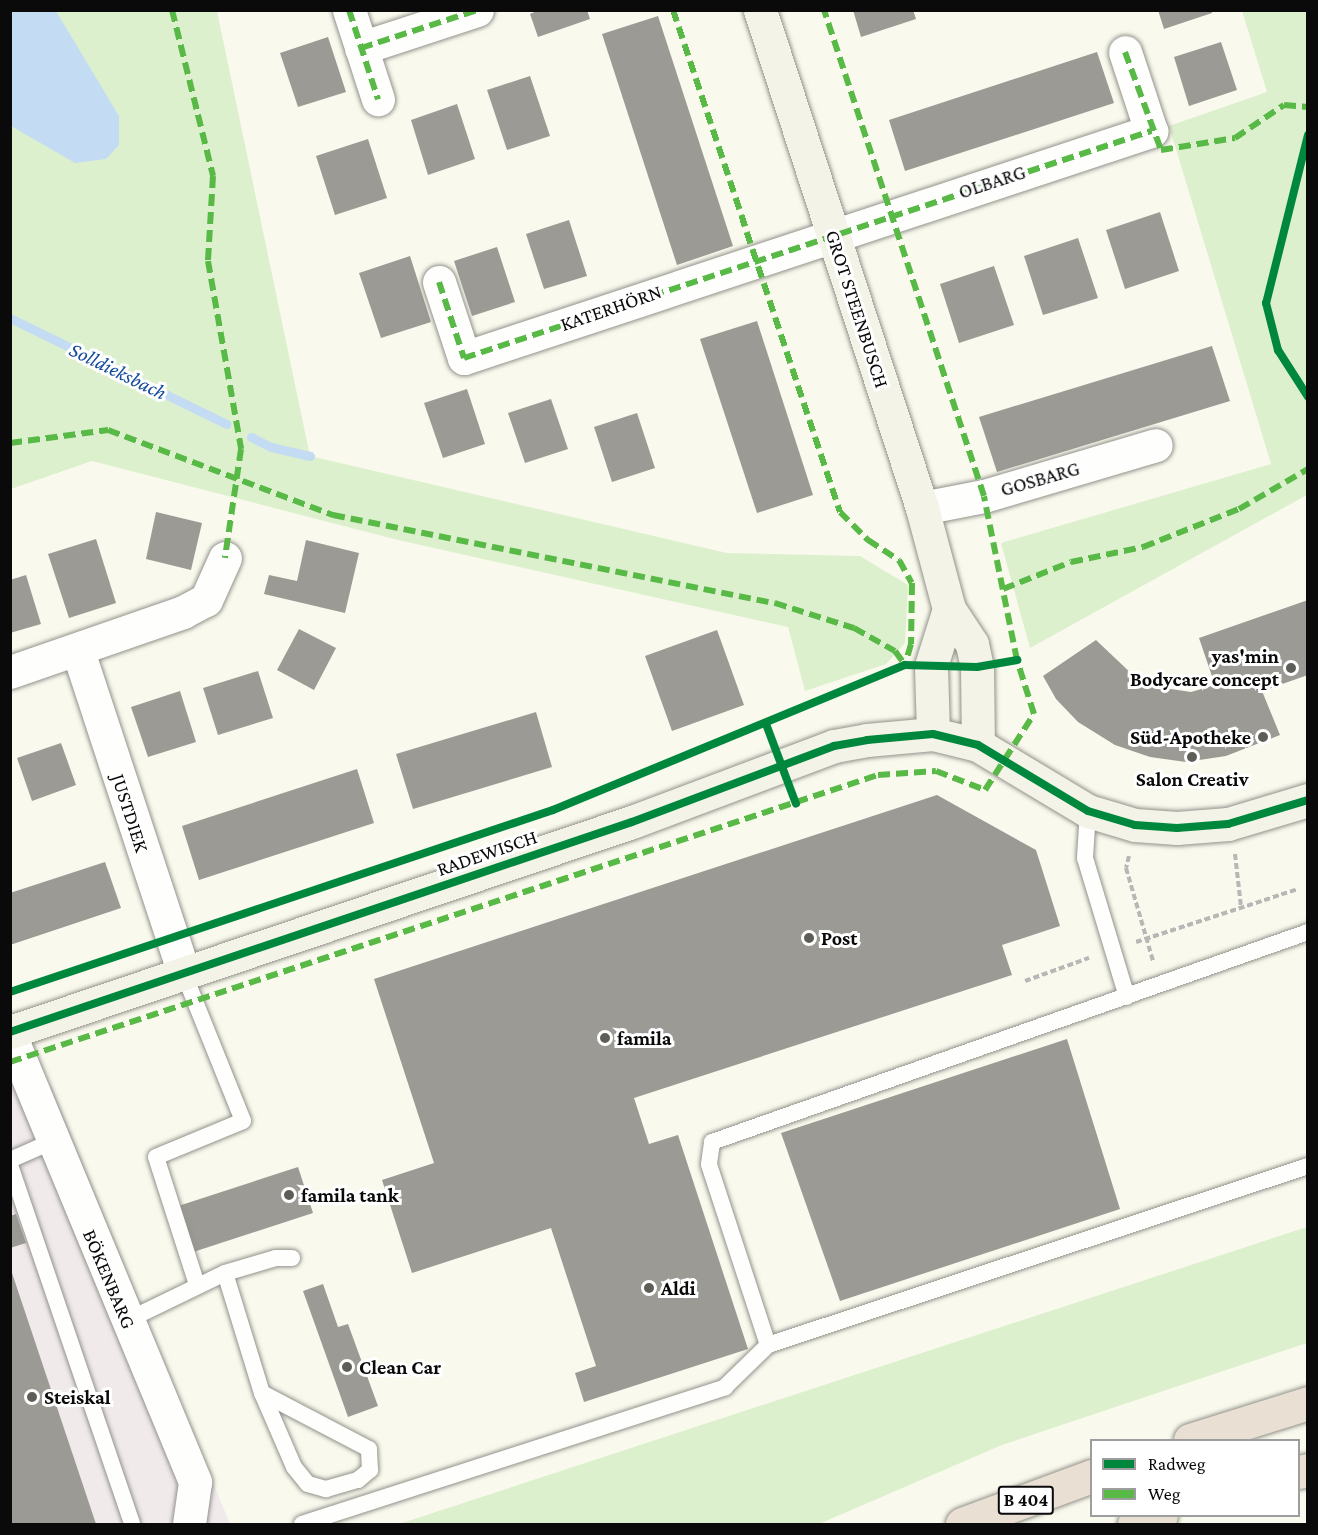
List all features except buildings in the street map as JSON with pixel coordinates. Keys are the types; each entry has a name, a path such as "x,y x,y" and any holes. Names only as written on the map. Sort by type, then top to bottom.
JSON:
{"highway":[{"path":"1193,1439 1308,1403"},
{"name":"B 404","path":"962,1524 1090,1477"},
{"path":"1134,1524 1155,1517"}],"street":[{"path":"349,10 378,99"},
{"path":"361,48 477,10"},
{"name":"GROT STEENBUSCH","path":"760,10 922,508 949,609 966,630 977,667 978,745"},
{"name":"OLBARG","path":"832,232 1151,131 1125,52"},
{"name":"KATERHÖRN","path":"439,282 464,358 832,232"},
{"name":"GOSBARG","path":"922,508 984,496 1156,445"},
{"path":"10,672 78,651 206,600 225,558"},
{"path":"933,734 931,666 949,609"},
{"name":"JUSTDIEK","path":"78,651 184,974"},
{"name":"RADEWISCH","path":"10,1034 642,819 834,746 898,734 933,734 978,745"},
{"path":"978,745 1088,811 1135,825 1177,828 1228,824 1308,800"},
{"name":"BÖKENBARG","path":"10,1034 51,1142 195,1482 189,1524"}],"lane":[{"path":"1088,811 1085,858 1127,997"},
{"path":"768,1345 709,1164 712,1142 1308,932"},
{"path":"184,974 243,1121 156,1157 197,1285"},
{"path":"10,1160 51,1142"},
{"path":"10,1165 132,1524"},
{"path":"302,1524 725,1387 768,1345 1308,1166"},
{"path":"126,1321 162,1307 197,1285 225,1273 276,1258 292,1258"},
{"path":"225,1273 262,1393 294,1467 308,1484 326,1489 358,1480 370,1470 369,1449 262,1393"}],"path":[{"path":"1228,824 1241,907"},
{"path":"1135,825 1126,868 1160,985"},
{"path":"1025,981 1298,889"}],"shaded area":[{"path":"11,1085 52,1087 230,1524 11,1524"}],"green space":[{"path":"10,11 217,11 310,456 727,553 860,556 908,585 905,643 886,664 805,691 788,627 398,540 92,461 11,489"},
{"path":"1242,11 1307,11 1307,495 1030,648 1001,543 1271,464 1169,126 1267,92"},
{"path":"1307,1227 1307,1343 1002,1445 819,1524 399,1524"}],"water":[{"path":"11,10 56,11 119,116 119,145 106,159 75,163 11,126"}],"waterway":[{"name":"Solldieksbach","path":"10,318 226,424"},
{"name":"Solldieksbach","path":"251,437 271,447 310,456"}],"marked path":[{"path":"172,10 213,176 208,261 241,449 225,558"},
{"path":"349,10 378,99"},
{"path":"361,48 477,10"},
{"path":"673,10 840,512 868,540 899,560 912,583 911,644 905,665"},
{"path":"10,1062 878,775 936,771 985,790 1034,714 1017,660 984,496 824,10"},
{"path":"1125,52 1161,150 1235,138 1284,105 1308,107"},
{"path":"439,282 464,358 1151,131"},
{"path":"10,443 108,430 333,515 775,603 854,628 895,651 905,665"},
{"path":"1003,589 1071,562 1143,547 1239,509 1308,469"}],"cycle path":[{"path":"1308,135 1266,303 1278,350 1308,397"},
{"path":"10,992 553,810 905,665 977,667 1017,660"},
{"path":"766,724 796,804"},
{"path":"10,1032 632,822 834,746 867,740 933,734 978,745 1088,811 1135,825 1177,828 1228,824 1308,800"}],"place":[{"name":"yas'min Bodycare concept","path":"1291,668"},
{"name":"Süd-Apotheke","path":"1263,737"},
{"name":"Salon Creativ","path":"1192,757"},
{"name":"Post","path":"809,938"},
{"name":"famila","path":"605,1038"},
{"name":"famila tank","path":"289,1195"},
{"name":"Aldi","path":"649,1288"},
{"name":"Clean Car","path":"347,1367"},
{"name":"Steiskal","path":"32,1397"}]}
